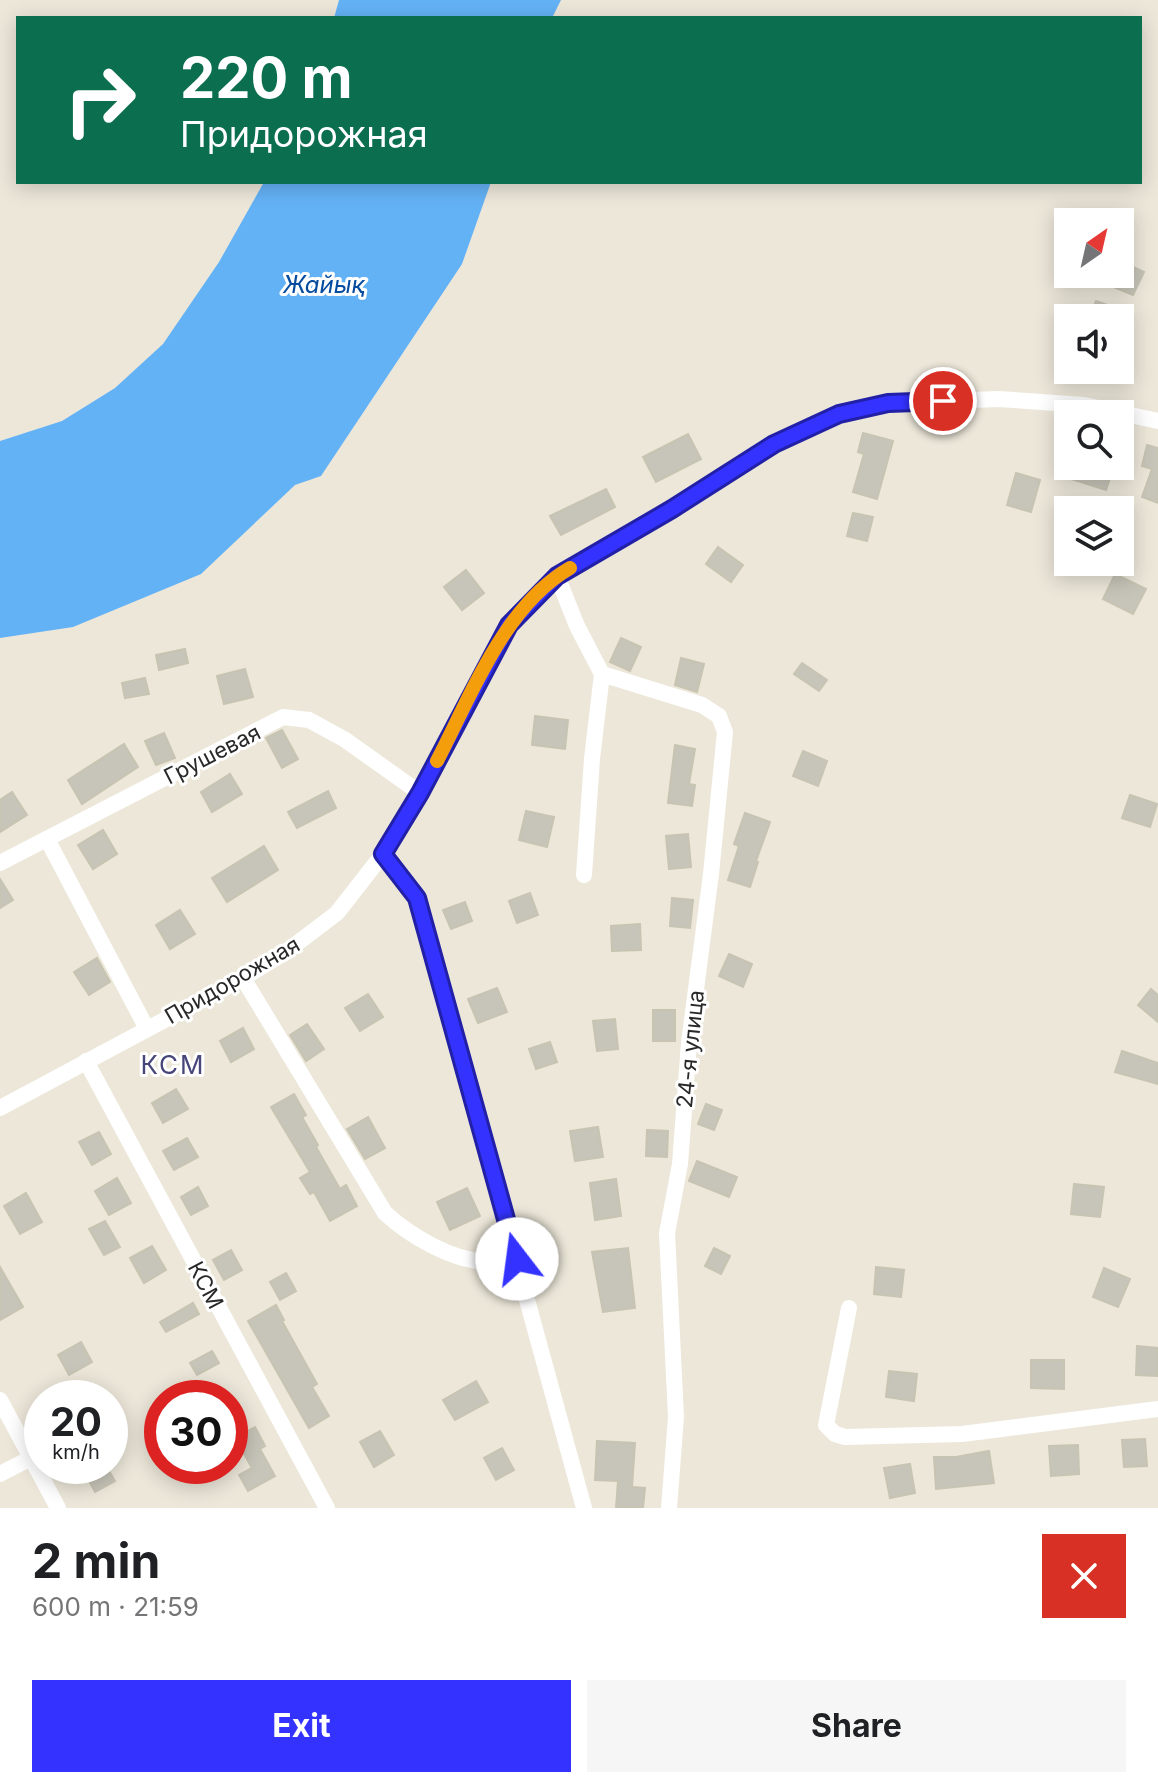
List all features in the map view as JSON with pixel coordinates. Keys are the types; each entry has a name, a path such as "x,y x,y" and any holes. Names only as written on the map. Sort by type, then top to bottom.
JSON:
{"street":[{"name":"Придорожная","path":"0,1108 243,978 287,951 337,913 383,854 420,793 509,625 557,576 672,509 774,444 839,414 888,403 999,399 1084,405 1158,421"},
{"path":"557,576 577,626 602,674 584,875"},
{"name":"24-я улица","path":"602,674 702,705 719,716 725,732 711,874 689,1043 680,1164 667,1233 676,1417 669,1508"},
{"name":"Грушевая","path":"0,863 283,717 309,720 344,739 420,793"},
{"path":"47,839 147,1029"},
{"path":"383,854 417,898 584,1508"},
{"path":"243,978 385,1213 445,1252 484,1262 517,1259"},
{"name":"КСМ","path":"86,1061 327,1508"},
{"path":"849,1308 826,1425 835,1434 845,1437 962,1434 1158,1409"},
{"path":"0,1400 24,1445"},
{"path":"0,1474 24,1462"},
{"path":"45,1484 58,1508"}],"water":[{"path":"339,0 561,0 553,16 335,16"},
{"name":"Жайық","path":"263,184 490,184 462,264 321,476 295,485 201,574 73,627 0,638 0,441 62,421 115,388 163,344 219,262"}],"building":[{"path":"1134,267 1144,272 1133,295 1116,288 1134,288"},
{"path":"863,433 893,441 877,499 853,492 864,454 858,452"},
{"path":"688,434 701,459 656,482 643,457"},
{"path":"1147,445 1158,448 1158,503 1142,497 1152,469 1142,466"},
{"path":"1016,473 1040,480 1031,512 1007,505"},
{"path":"1075,480 1109,480 1106,490"},
{"path":"606,489 615,507 561,535 550,516"},
{"path":"853,513 873,517 867,541 847,536"},
{"path":"718,547 743,565 731,582 706,564"},
{"path":"466,570 484,593 462,610 444,587"},
{"path":"1114,576 1146,589 1133,614 1103,599"},
{"path":"621,638 641,647 630,671 610,662"},
{"path":"185,649 188,663 159,670 156,655"},
{"path":"681,658 704,664 697,692 675,685"},
{"path":"802,663 827,680 819,691 794,674"},
{"path":"245,669 253,697 224,704 217,676"},
{"path":"145,678 149,694 125,698 122,683"},
{"path":"535,716 568,720 565,749 532,745"},
{"path":"282,730 298,759 282,768 266,738"},
{"path":"164,733 175,758 156,765 145,741"},
{"path":"124,744 138,767 82,804 68,780"},
{"path":"675,745 695,749 689,784 695,785 692,806 668,803"},
{"path":"803,751 827,761 818,786 793,776"},
{"path":"230,774 242,794 212,812 201,792"},
{"path":"328,791 336,808 297,828 288,812"},
{"path":"12,792 27,815 0,832 0,800"},
{"path":"1130,795 1157,804 1150,827 1122,818"},
{"path":"526,811 554,817 547,847 519,840"},
{"path":"745,813 770,822 750,887 728,880 739,846 734,844"},
{"path":"103,830 117,854 93,869 78,845"},
{"path":"688,834 691,867 669,869 666,836"},
{"path":"264,846 278,870 227,902 212,878"},
{"path":"0,879 13,900 0,908"},
{"path":"530,893 538,915 517,923 509,901"},
{"path":"672,898 693,900 690,928 670,926"},
{"path":"465,902 472,921 451,929 443,910"},
{"path":"180,910 195,934 170,949 156,925"},
{"path":"640,924 641,950 612,951 611,926"},
{"path":"729,954 752,964 743,987 719,976"},
{"path":"97,958 110,982 89,995 74,972"},
{"path":"497,988 507,1012 478,1023 468,999"},
{"path":"1151,989 1158,995 1158,1022 1138,1005"},
{"path":"368,994 383,1017 360,1031 345,1008"},
{"path":"653,1010 675,1010 675,1041 653,1041"},
{"path":"615,1019 618,1049 597,1051 593,1021"},
{"path":"307,1024 324,1049 306,1061 290,1035"},
{"path":"243,1028 254,1049 231,1062 220,1041"},
{"path":"550,1042 557,1062 536,1069 529,1049"},
{"path":"1122,1051 1158,1063 1158,1084 1115,1072"},
{"path":"176,1089 188,1109 163,1123 152,1103"},
{"path":"294,1094 306,1115 302,1117 318,1145 316,1147 340,1189 346,1185 357,1206 330,1221 314,1192 310,1194 300,1178 310,1172 271,1107"},
{"path":"706,1104 722,1110 714,1130 698,1124"},
{"path":"368,1117 385,1148 365,1159 347,1129"},
{"path":"598,1127 603,1157 575,1161 570,1131"},
{"path":"647,1130 668,1131 667,1157 646,1156"},
{"path":"99,1132 111,1154 92,1165 79,1142"},
{"path":"187,1138 198,1157 174,1170 163,1151"},
{"path":"697,1161 737,1177 729,1197 689,1181"},
{"path":"117,1178 131,1203 109,1215 95,1191"},
{"path":"616,1179 621,1216 595,1220 590,1183"},
{"path":"1074,1184 1104,1187 1100,1217 1071,1214"},
{"path":"198,1187 208,1206 191,1215 181,1197"},
{"path":"467,1188 480,1216 450,1230 437,1202"},
{"path":"26,1193 42,1222 20,1234 4,1206"},
{"path":"105,1221 120,1247 104,1255 89,1229"},
{"path":"152,1246 166,1270 144,1283 130,1258"},
{"path":"628,1248 635,1308 603,1312 592,1252"},
{"path":"714,1248 730,1256 721,1274 705,1266"},
{"path":"231,1250 242,1270 224,1280 213,1260"},
{"path":"0,1267 23,1307 0,1320"},
{"path":"876,1267 904,1270 901,1297 874,1294"},
{"path":"1104,1268 1130,1279 1118,1307 1093,1297"},
{"path":"286,1273 296,1291 280,1300 270,1282"},
{"path":"193,1303 199,1314 166,1332 160,1322"},
{"path":"276,1305 317,1384 312,1387 329,1416 309,1428 248,1321"},
{"path":"81,1342 92,1362 69,1375 58,1355"},
{"path":"1137,1346 1158,1348 1158,1376 1136,1375"},
{"path":"212,1351 219,1363 197,1375 190,1363"},
{"path":"1031,1360 1064,1360 1064,1389 1031,1388"},
{"path":"889,1371 917,1374 914,1401 886,1397"},
{"path":"476,1381 488,1402 455,1420 443,1400"},
{"path":"255,1427 265,1446 260,1449 275,1476 248,1491 244,1484 248,1484 248,1470 252,1468 248,1461 248,1431"},
{"path":"380,1431 394,1455 374,1467 360,1442"},
{"path":"1145,1439 1147,1466 1124,1467 1122,1440"},
{"path":"597,1441 635,1443 632,1487 645,1488 643,1508 616,1508 618,1481 595,1480"},
{"path":"1078,1445 1079,1474 1051,1476 1049,1446"},
{"path":"502,1448 514,1470 496,1480 484,1458"},
{"path":"989,1451 994,1483 936,1489 934,1457"},
{"path":"910,1464 915,1493 890,1498 884,1468"},
{"path":"91,1484 110,1484 95,1492"}],"slow traffic":[{"path":"437,761 509,625 557,576 570,568"}],"district":[{"name":"КСМ","path":"173,1065"}],"route":[{"path":"517,1259 417,898 383,854 420,793 509,625 557,576 672,509 774,444 839,414 888,403 943,401"}]}
